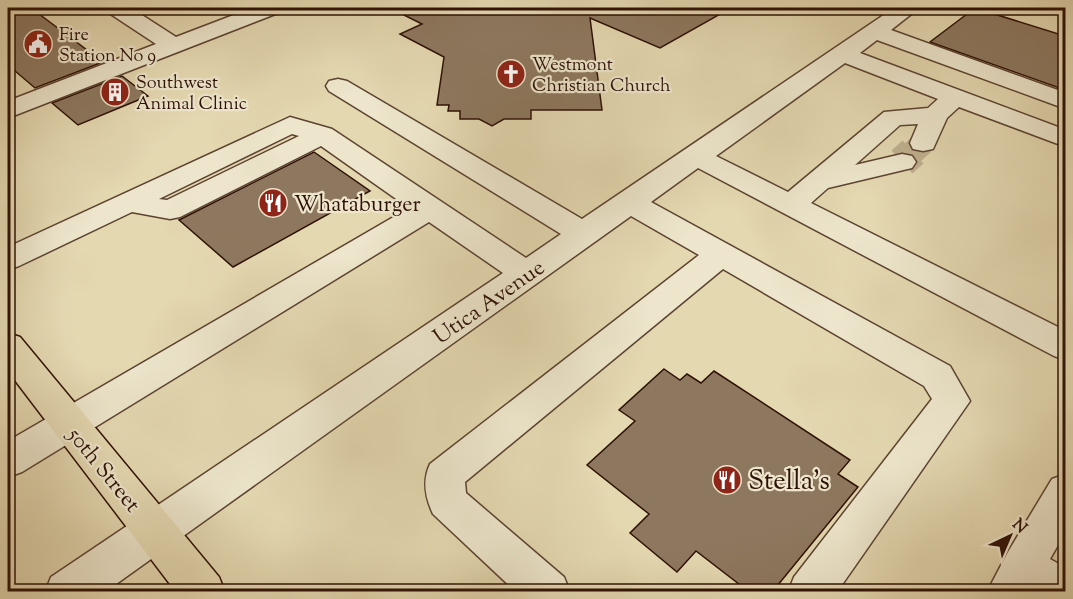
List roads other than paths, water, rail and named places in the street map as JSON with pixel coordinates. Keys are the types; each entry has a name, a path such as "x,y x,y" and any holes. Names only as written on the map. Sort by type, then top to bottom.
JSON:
{"main road":[{"name":"50th Street","path":"8,346 203,591"}],"street":[{"path":"117,8 172,45"},
{"path":"8,110 270,8"},
{"name":"Utica Avenue","path":"67,591 156,532 908,8"},
{"path":"873,31 1065,102"},
{"path":"842,54 1065,139"},
{"path":"338,86 584,234"},
{"path":"922,143 935,115 955,97"},
{"path":"790,206 893,118 935,115"},
{"path":"8,259 290,125 323,135 432,207 527,274"},
{"path":"694,156 1065,347"},
{"path":"818,182 902,162"},
{"path":"629,202 937,376 952,401 810,591"},
{"path":"8,460 432,207"},
{"path":"548,591 447,501 444,476 721,254"},
{"path":"1065,491 1016,578 1065,591"}],"tunnel":[{"path":"911,154 923,143"},
{"path":"902,162 913,152"}],"place":[{"name":"Fire Station No 9","path":"38,44"},
{"name":"Westmont Christian Church","path":"511,74"},
{"name":"Southwest Animal Clinic","path":"115,92"},
{"name":"Whataburger","path":"273,203"},
{"name":"Stella's","path":"727,480"}]}
